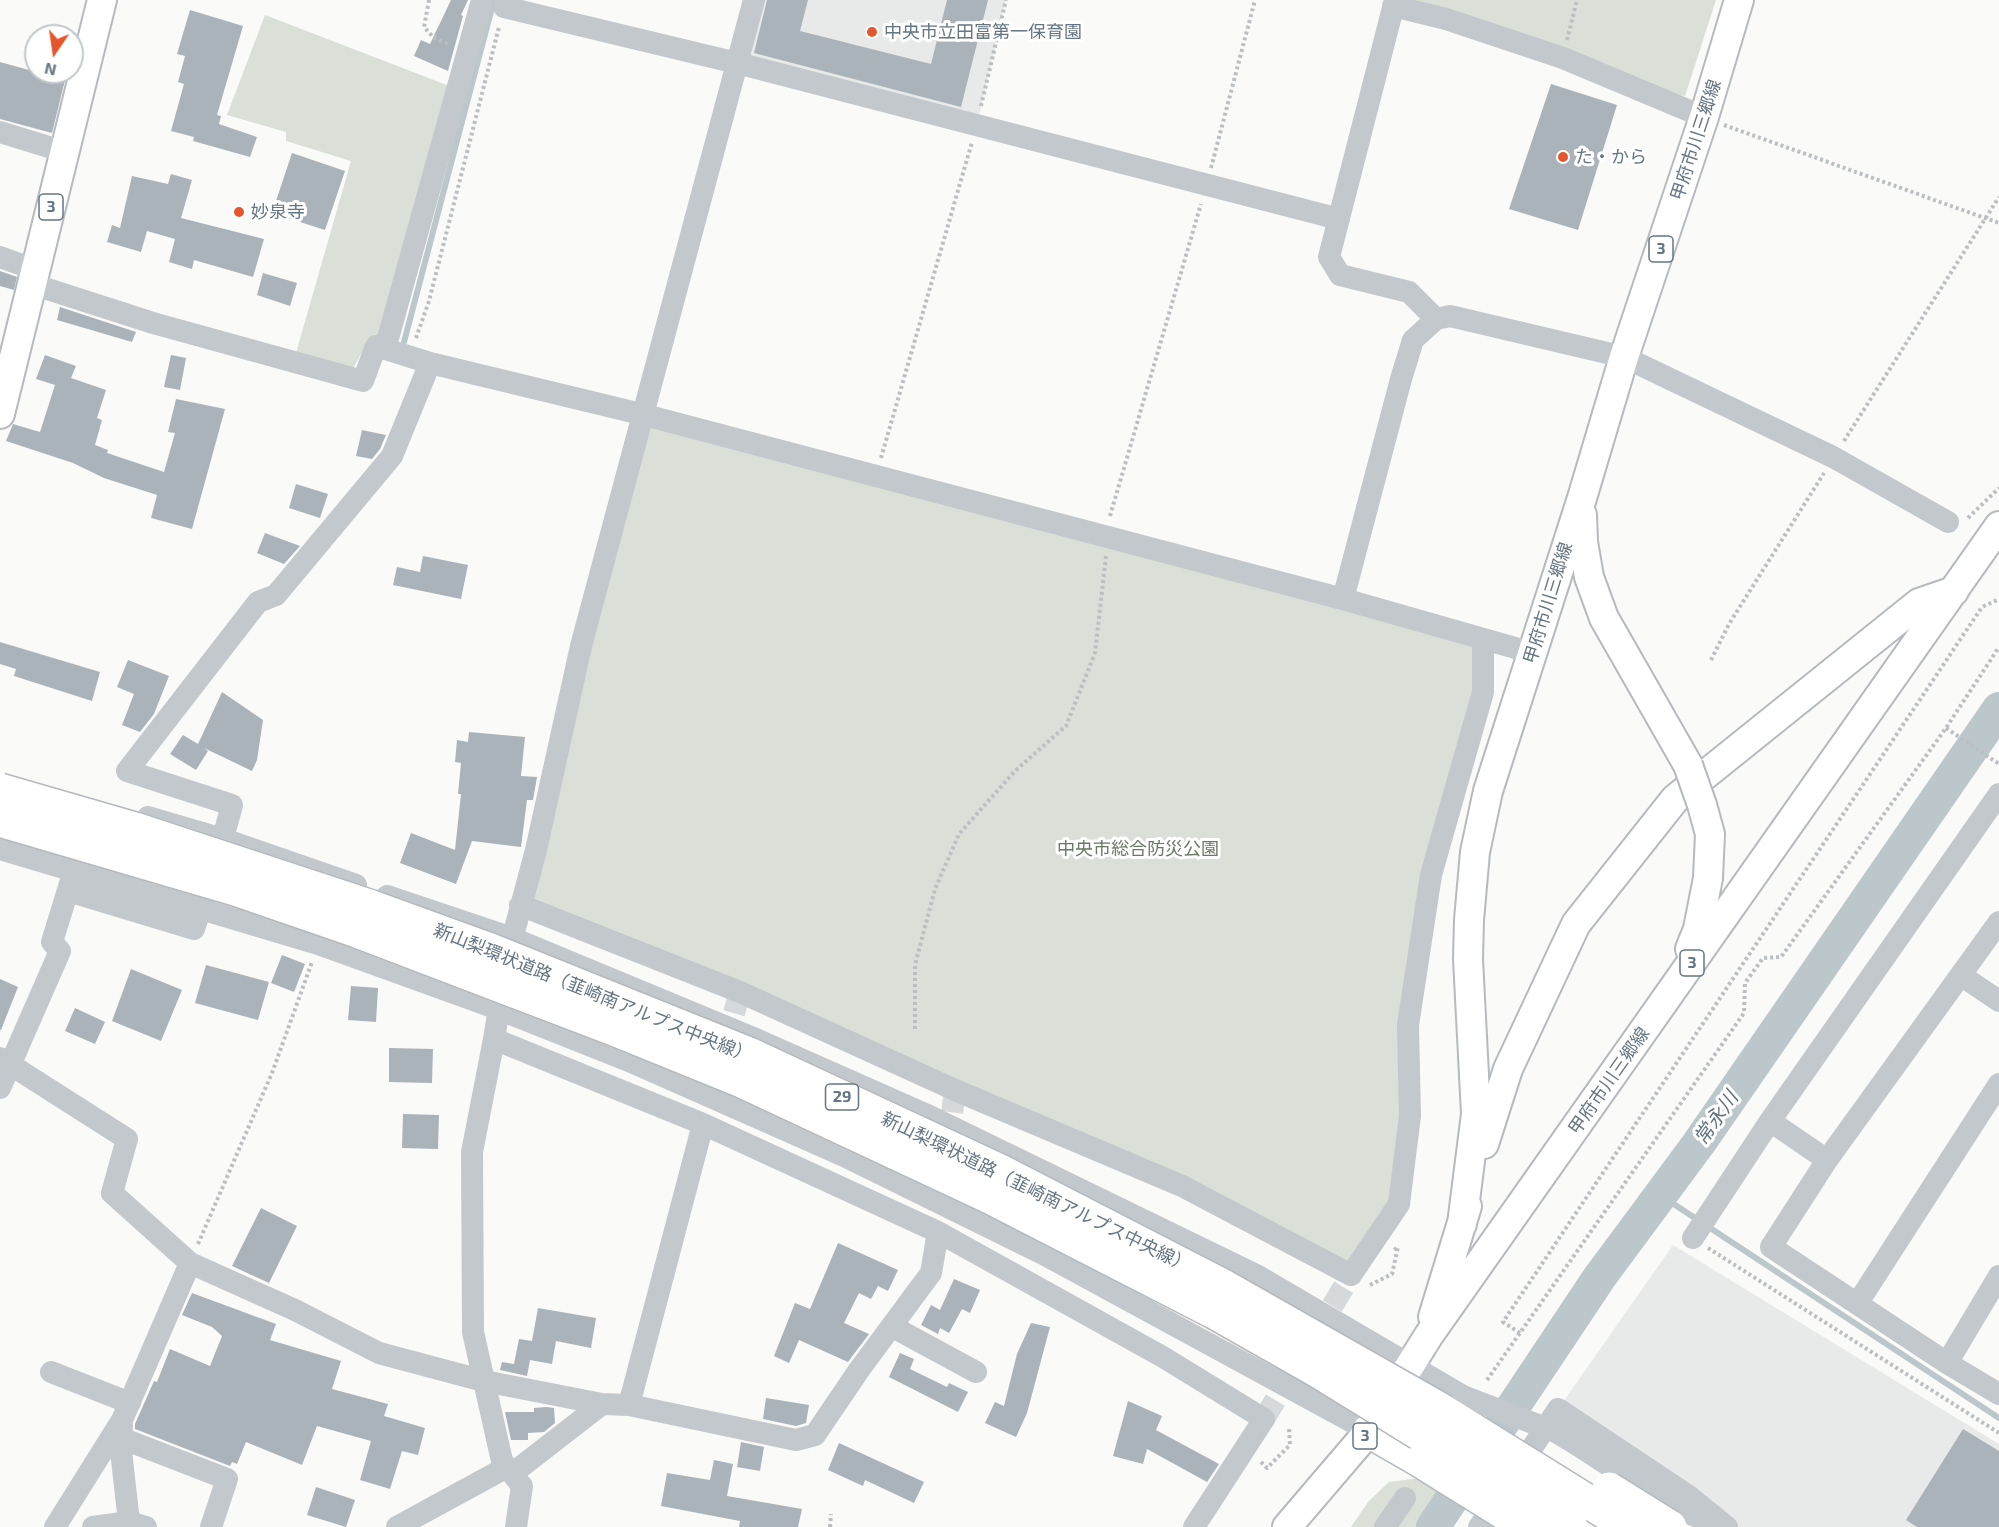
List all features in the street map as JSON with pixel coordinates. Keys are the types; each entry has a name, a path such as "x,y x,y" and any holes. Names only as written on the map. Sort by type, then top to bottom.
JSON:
{"highway":[{"name":"新山梨環状道路（韮崎南アルプス中央線）","path":"0,790 135,829 372,907 618,1000 846,1098 1000,1171 1225,1287 1436,1407 1629,1527"},
{"name":"新山梨環状道路（韮崎南アルプス中央線）","path":"0,820 235,889 357,931 615,1029 742,1081 990,1197 1214,1312 1328,1377 1571,1527"},
{"path":"1475,1388 1670,1527"},
{"path":"1369,1431 1527,1527"}],"main road":[{"name":"3","path":"0,414 100,0"},
{"name":"甲府市川三郷線","path":"1462,1224 1476,1114 1468,959 1475,852 1488,791 1582,498 1623,357 1704,117 1739,0"},
{"path":"1582,498 1583,542 1587,565 1604,618 1688,765 1710,834 1708,878 1698,929 1677,984"},
{"name":"甲府市川三郷線","path":"1287,1527 1369,1431 1429,1335 1999,526"},
{"name":"甲府市川三郷線","path":"1429,1335 1436,1301 1462,1224 1508,1069 1576,924 1676,798 1919,603 1953,591"}],"street":[{"path":"385,349 482,0"},
{"path":"516,1527 522,1486 502,1461 473,1332 472,1152 512,938 536,850 581,646 753,0"},
{"path":"1436,320 1409,292 1340,274 1329,257 1394,3 1563,58 1704,117"},
{"path":"504,7 737,63 1339,219"},
{"path":"0,132 65,152"},
{"path":"0,257 34,277 153,323 363,381 376,346 1343,599 1533,653"},
{"path":"1343,599 1413,340 1436,320 1450,316 1623,357 1833,457 1948,522"},
{"path":"201,909 224,839 232,805 127,771 258,602 276,595 392,456 420,359"},
{"path":"520,905 730,988 955,1090 1182,1186 1351,1275 1399,1204 1410,1116 1410,1013 1431,876 1483,692 1483,639"},
{"path":"0,773 224,839 512,938 758,1040 925,1114 1258,1276 1410,1365 1475,1388 1576,1444 1668,1504 1720,1527"},
{"path":"1692,1238 1770,1121 1999,794"},
{"path":"0,849 71,881 201,909 318,944 498,1009 629,1061 844,1156 1049,1257 1369,1431"},
{"path":"0,1088 5,1061 60,951 52,942 71,881"},
{"path":"1999,922 1827,1160 1771,1247 1947,1363 1999,1394"},
{"path":"1962,976 1999,1001"},
{"path":"494,1039 703,1125 938,1232 1163,1357 1264,1419 1194,1527"},
{"path":"5,1061 127,1139 112,1193 190,1263 295,1310 379,1353 484,1381 602,1404 629,1405 796,1440 815,1435 859,1370 893,1328 931,1273 938,1232"},
{"path":"1857,1304 1999,1084"},
{"path":"1770,1121 1827,1160"},
{"path":"629,1405 703,1125"},
{"path":"54,1527 124,1420 190,1263"},
{"path":"1947,1363 1999,1276"},
{"path":"893,1328 976,1372"},
{"path":"51,1372 124,1420 227,1479 211,1527"},
{"path":"397,1527 510,1470 602,1404"},
{"path":"1479,1527 1558,1409 1690,1497 1727,1527"},
{"path":"93,1527 137,1524 124,1420"},
{"path":"1385,1527 1405,1498"}],"path":[{"path":"429,0 423,22 427,33 469,52"},
{"path":"875,476 977,124 1006,0"},
{"path":"915,1029 915,965 935,888 959,834 1015,771 1066,726 1095,652 1106,557 1104,536 1207,183 1255,0"},
{"path":"1563,58 1577,0"},
{"path":"420,359 429,301 504,7"},
{"path":"1704,117 1999,223"},
{"path":"1711,660 1729,624 1999,197"},
{"path":"1948,522 1958,524 1999,488"},
{"path":"1520,1333 1503,1322 1982,607 1999,599"},
{"path":"1475,1388 1520,1333 1744,1013 1745,983 1763,958 1781,957 1946,728 1999,647"},
{"path":"1946,728 1999,764"},
{"path":"190,1263 272,1073 318,944"},
{"path":"1692,1238 1999,1433"},
{"path":"1263,1456 1261,1464 1267,1468 1290,1445 1289,1428"},
{"path":"830,1527 831,1514"}],"shaded area":[{"name":"中央市立田富第一保育園","path":"754,0 1006,0 977,124 737,63"},
{"path":"1673,1245 1999,1444 1999,1527 1727,1527 1558,1409"}],"green space":[{"path":"1401,0 1716,0 1685,96 1634,86"},
{"path":"265,15 452,87 381,339 370,337 353,369 296,353 351,161 286,141 286,132 227,115"},
{"name":"中央市総合防災公園","path":"641,414 1483,639 1483,692 1431,875 1399,1204 1351,1275 1182,1186 520,905"},
{"path":"1419,1478 1443,1493 1421,1527 1351,1527 1368,1502 1389,1482"}],"building":[{"path":"451,0 468,0 461,15 463,16 448,71 414,56 421,40 430,44"},
{"path":"767,0 808,0 800,31 931,64 947,0 988,0 961,107 754,53"},
{"path":"190,10 243,26 217,115 221,116 219,124 257,137 250,157 193,141 194,137 171,131 184,84 178,82 185,56 177,54"},
{"path":"0,62 24,69 24,84 64,84 52,133 0,119"},
{"name":"た・から","path":"1551,84 1617,105 1578,230 1509,209"},
{"path":"292,153 345,171 325,230 272,213"},
{"path":"171,174 192,180 181,218 264,239 253,277 194,260 192,269 169,262 175,239 147,231 141,252 107,242 112,225 120,228 132,176 168,184"},
{"path":"0,271 17,277 14,290 0,286"},
{"path":"263,273 297,283 290,306 257,295"},
{"path":"60,307 136,332 132,342 57,320"},
{"path":"45,355 76,366 71,378 106,390 97,418 102,420 95,445 108,450 107,453 164,472 175,433 168,432 176,399 225,409 192,529 151,518 157,495 104,478 73,463 6,441 13,424 40,432 55,385 36,379"},
{"path":"171,355 186,358 180,390 164,387"},
{"path":"362,430 386,435 380,449 372,459 356,456"},
{"path":"296,484 328,494 320,518 289,508"},
{"path":"265,533 300,546 284,564 257,553"},
{"path":"423,556 468,565 461,599 393,585 397,567 420,572"},
{"path":"0,642 100,672 92,701 14,676 16,669 0,664"},
{"path":"128,660 169,676 154,714 140,732 122,725 134,694 117,687"},
{"path":"222,692 263,720 257,760 252,771 204,748 208,751 196,770 170,754 183,735 198,744"},
{"path":"469,732 525,737 521,776 537,777 533,800 527,800 521,847 472,841 456,884 400,863 411,833 455,850 461,794 458,794 461,763 455,762 457,740 468,742"},
{"path":"282,955 305,964 294,992 271,983"},
{"path":"206,965 269,982 258,1020 195,1003"},
{"path":"131,969 182,990 161,1041 112,1021"},
{"path":"0,979 18,987 1,1030 0,1030"},
{"path":"351,986 378,988 376,1022 348,1020"},
{"path":"75,1008 105,1022 95,1044 65,1031"},
{"path":"389,1048 433,1049 432,1083 389,1082"},
{"path":"403,1114 439,1115 438,1149 402,1148"},
{"path":"261,1208 297,1226 269,1283 232,1266"},
{"path":"838,1243 898,1270 888,1291 878,1286 871,1299 859,1293 844,1323 869,1334 848,1362 799,1340 789,1363 774,1356 795,1303 810,1309"},
{"path":"954,1279 980,1290 970,1313 962,1309 949,1333 940,1328 938,1334 921,1325 931,1305 940,1310"},
{"path":"192,1293 276,1324 270,1340 341,1361 332,1389 388,1404 384,1416 425,1428 418,1455 402,1451 390,1489 360,1480 371,1441 317,1426 302,1465 246,1442 237,1464 232,1462 230,1466 135,1429 135,1424 154,1381 157,1382 170,1349 210,1366 222,1336 212,1327 182,1315"},
{"path":"538,1308 596,1318 591,1348 556,1341 552,1364 530,1360 527,1376 500,1370 502,1362 514,1364 519,1339 532,1341"},
{"path":"1031,1323 1050,1327 1027,1413 1016,1437 985,1423 995,1402 1004,1406 1017,1354"},
{"path":"900,1353 914,1359 910,1369 947,1387 949,1383 968,1392 958,1412 889,1377"},
{"path":"766,1398 809,1405 806,1423 796,1426 763,1419"},
{"path":"1128,1401 1162,1416 1156,1430 1219,1464 1207,1482 1147,1449 1143,1464 1113,1456"},
{"path":"534,1408 554,1408 555,1423 544,1432 528,1433 528,1440 511,1440 505,1412 534,1412"},
{"path":"1963,1429 1999,1451 1999,1527 1917,1527 1906,1520"},
{"path":"741,1442 764,1447 760,1471 737,1467"},
{"path":"839,1443 924,1482 914,1503 865,1480 863,1486 828,1470"},
{"path":"714,1460 733,1464 727,1496 802,1509 798,1527 739,1527 740,1521 661,1506 667,1473 710,1480"},
{"path":"316,1487 355,1500 346,1527 307,1515"}],"waterway":[{"path":"404,342 494,0"},
{"name":"常永川","path":"1433,1527 1599,1278 1699,1143 1999,709"},
{"path":"1660,1195 1999,1418"}],"tunnel":[{"path":"725,1045 740,992"},
{"path":"948,1145 955,1090"},
{"path":"1264,1419 1351,1275"}],"place":[{"name":"中央市立田富第一保育園","path":"872,32"},
{"name":"た・から","path":"1563,157"},
{"name":"妙泉寺","path":"239,212"}]}
